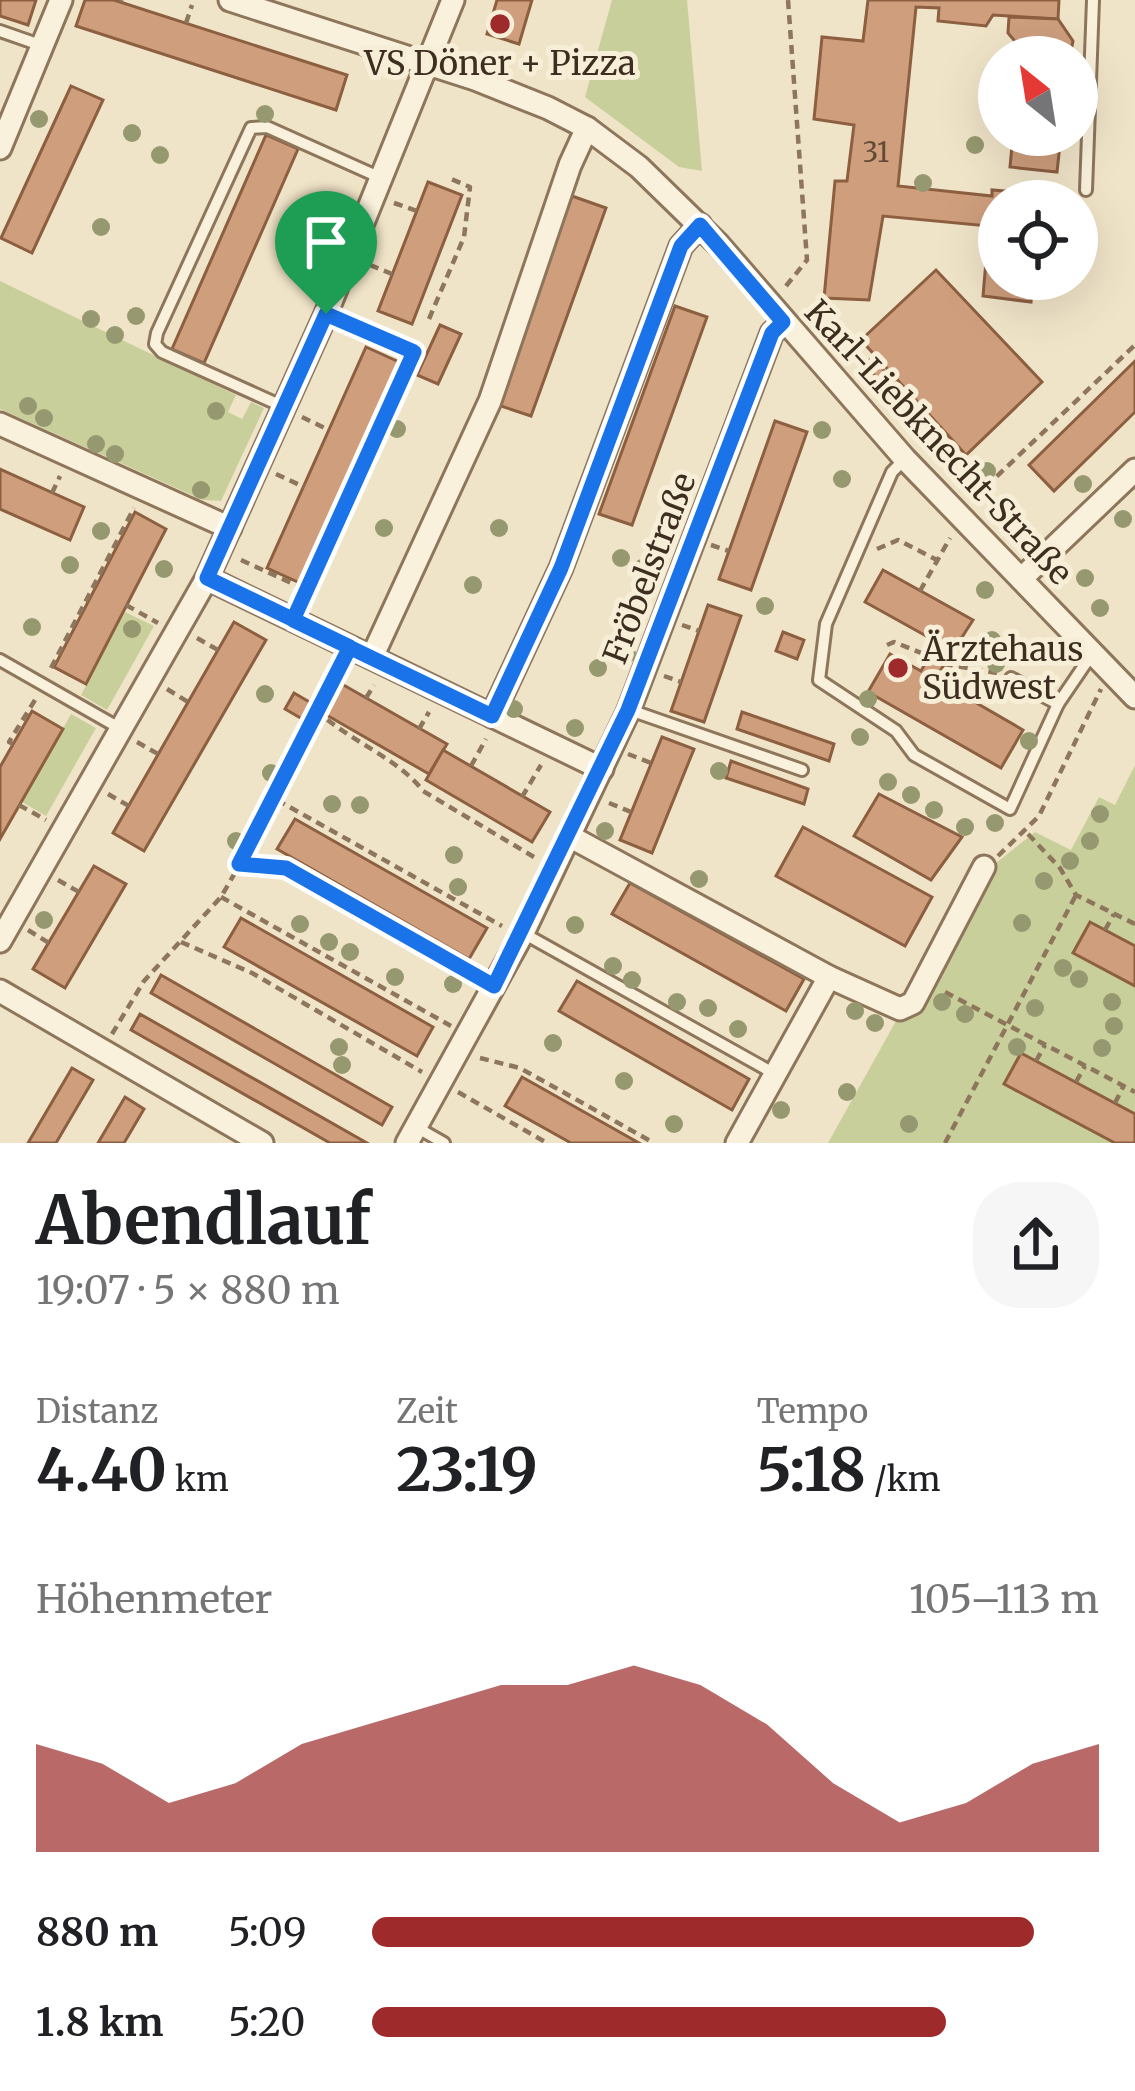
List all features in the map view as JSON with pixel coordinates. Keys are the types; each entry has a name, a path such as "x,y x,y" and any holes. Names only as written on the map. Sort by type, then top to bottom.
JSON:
{"street":[{"path":"0,148 61,0"},
{"name":"Karl-Liebknecht-Straße","path":"230,0 475,79 587,128 640,167 700,225 956,522 1021,579 1135,697"},
{"path":"0,940 127,734 293,412 326,314 453,0"},
{"path":"372,657 490,400 587,128"},
{"path":"495,717 576,531 681,246 700,225"},
{"name":"Fröbelstraße","path":"411,1135 524,933 571,837 628,710 772,333 783,322"},
{"path":"0,424 230,528"},
{"path":"1021,579 1135,470"},
{"path":"207,578 602,769"},
{"path":"571,837 829,977 900,1009 913,1003 984,867"},
{"path":"736,1143 829,977"},
{"path":"0,991 262,1143"}],"lane":[{"path":"1086,180 1093,0"},
{"path":"0,32 43,46"},
{"path":"293,412 162,352 155,344 157,332 251,128 267,127 381,178"},
{"path":"326,314 414,352 385,416"},
{"path":"905,459 892,472 826,624 819,680 896,731 914,755 1010,808 1058,704 1092,654"},
{"path":"293,620 334,535"},
{"path":"0,660 127,734"},
{"path":"1007,676 1058,704"},
{"path":"628,710 802,770"},
{"path":"524,933 775,1074"},
{"path":"411,1135 444,1143"}],"path":[{"path":"767,304 807,260 788,0"},
{"path":"186,23 192,5"},
{"path":"429,319 464,237 470,187 451,179"},
{"path":"392,202 417,211"},
{"path":"367,264 392,274"},
{"path":"920,590 956,522 1135,345"},
{"path":"1123,356 1132,364"},
{"path":"1082,396 1091,404"},
{"path":"293,412 329,430"},
{"path":"334,535 385,416"},
{"path":"1040,436 1049,445"},
{"path":"52,493 65,466"},
{"path":"276,473 304,487"},
{"path":"13,744 9,742 71,633 138,499"},
{"path":"849,572 882,544 898,540 937,560"},
{"path":"708,544 728,551"},
{"path":"235,557 308,590"},
{"path":"126,605 160,624"},
{"path":"678,624 699,631"},
{"path":"192,635 218,650"},
{"path":"886,644 894,642 929,656"},
{"path":"103,1049 144,981 220,897 277,800 350,647"},
{"path":"944,664 1007,676"},
{"path":"658,674 681,682"},
{"path":"163,687 188,702"},
{"path":"984,867 1027,833 1102,687"},
{"path":"316,710 347,739 410,774 424,791 555,870"},
{"path":"471,766 495,717"},
{"path":"127,734 158,754"},
{"path":"522,797 553,745"},
{"path":"625,753 651,763"},
{"path":"104,792 129,806"},
{"path":"277,800 506,928 524,933"},
{"path":"603,800 631,812"},
{"path":"19,805 48,821"},
{"path":"1027,833 1060,868 1076,895 1135,924"},
{"path":"239,864 286,868 494,986"},
{"path":"54,878 79,892"},
{"path":"946,1143 1076,895"},
{"path":"220,897 411,1004 462,1044 520,1068 654,1143"},
{"path":"1105,930 1114,913"},
{"path":"265,932 269,924"},
{"path":"23,927 49,943"},
{"path":"181,941 252,973 547,1143"},
{"path":"307,956 312,947"},
{"path":"353,982 358,974"},
{"path":"924,981 1135,1092"},
{"path":"406,1011 411,1004"},
{"path":"1036,1061 1045,1044"},
{"path":"1076,1082 1085,1066"},
{"path":"1115,1103 1124,1086"}],"green space":[{"path":"612,0 687,0 702,171 679,167 585,97"},
{"path":"0,281 236,395 228,412 242,419 251,402 264,408 221,501 203,500 0,409"},
{"path":"125,612 154,626 107,710 81,695"},
{"path":"71,714 96,728 46,816 22,802"},
{"path":"1135,765 1135,1143 828,1143 896,1021 913,1013 986,871 1035,832 1071,850 1099,797 1115,805"}],"building":[{"path":"0,0 36,0 28,25 0,16"},
{"path":"85,0 114,0 347,75 336,110 76,26"},
{"path":"497,0 532,0 519,44 487,34"},
{"path":"868,0 1059,0 1058,19 993,15 986,26 938,21 939,8 916,7 898,186 978,195 978,225 883,216 869,300 824,298 835,181 847,181 854,125 814,119 822,37 863,41"},
{"path":"1009,17 1058,19 1070,36 1010,36"},
{"path":"71,86 103,100 32,253 1,238"},
{"path":"266,135 298,149 204,363 172,349"},
{"path":"1011,156 1059,156 1057,172 1010,167"},
{"path":"428,182 462,195 412,324 378,311"},
{"path":"572,196 606,208 531,416 498,405"},
{"path":"936,270 1042,382 966,455 861,340"},
{"path":"675,306 707,317 632,525 599,514"},
{"path":"440,325 461,334 438,384 417,375"},
{"path":"366,347 399,362 300,583 267,568"},
{"path":"872,358 911,399 904,407 865,365"},
{"path":"1135,361 1135,412 1054,491 1029,465"},
{"path":"775,421 807,432 751,590 719,579"},
{"path":"0,469 84,507 70,540 0,509"},
{"path":"135,512 166,529 86,684 54,667"},
{"name":"Ärztehaus Südwest","path":"883,570 973,620 935,679 1023,730 1001,768 868,692 890,654 921,671 937,642 865,602"},
{"path":"708,605 741,616 704,722 671,711"},
{"path":"234,622 266,640 144,851 113,833"},
{"path":"783,632 804,640 797,659 776,651"},
{"path":"340,683 447,744 429,774 323,713"},
{"path":"294,693 313,704 304,720 285,709"},
{"path":"32,711 63,729 0,839 0,767"},
{"path":"742,712 834,744 829,761 737,729"},
{"path":"662,737 694,749 652,853 620,840"},
{"path":"443,750 550,812 532,842 426,780"},
{"path":"731,761 808,789 804,804 726,778"},
{"path":"879,794 962,837 931,880 854,836"},
{"path":"295,819 487,928 469,959 277,849"},
{"path":"803,827 932,897 905,946 776,876"},
{"path":"94,866 126,884 65,988 33,969"},
{"path":"630,883 804,979 786,1011 612,914"},
{"path":"241,918 433,1027 417,1056 224,947"},
{"path":"1090,922 1135,946 1135,986 1073,953"},
{"path":"161,975 392,1107 382,1125 151,993"},
{"path":"577,981 749,1079 732,1110 559,1011"},
{"path":"140,1014 367,1143 330,1143 131,1030"},
{"path":"1021,1053 1135,1114 1135,1143 1115,1143 1004,1084"},
{"path":"72,1068 93,1080 56,1143 28,1143"},
{"path":"522,1077 639,1143 571,1143 505,1106"},
{"path":"125,1097 144,1109 124,1143 98,1143"}],"place":[{"name":"VS Döner + Pizza","path":"500,24"},
{"name":"Ärztehaus Südwest","path":"898,668"}],"route":[{"path":"326,314 207,578 293,620 350,647 277,800 239,864 286,868 494,986 555,870 628,710 698,538 772,333 783,322 700,225 681,246 561,568 492,716 372,657 293,620 414,352 326,314"}]}
